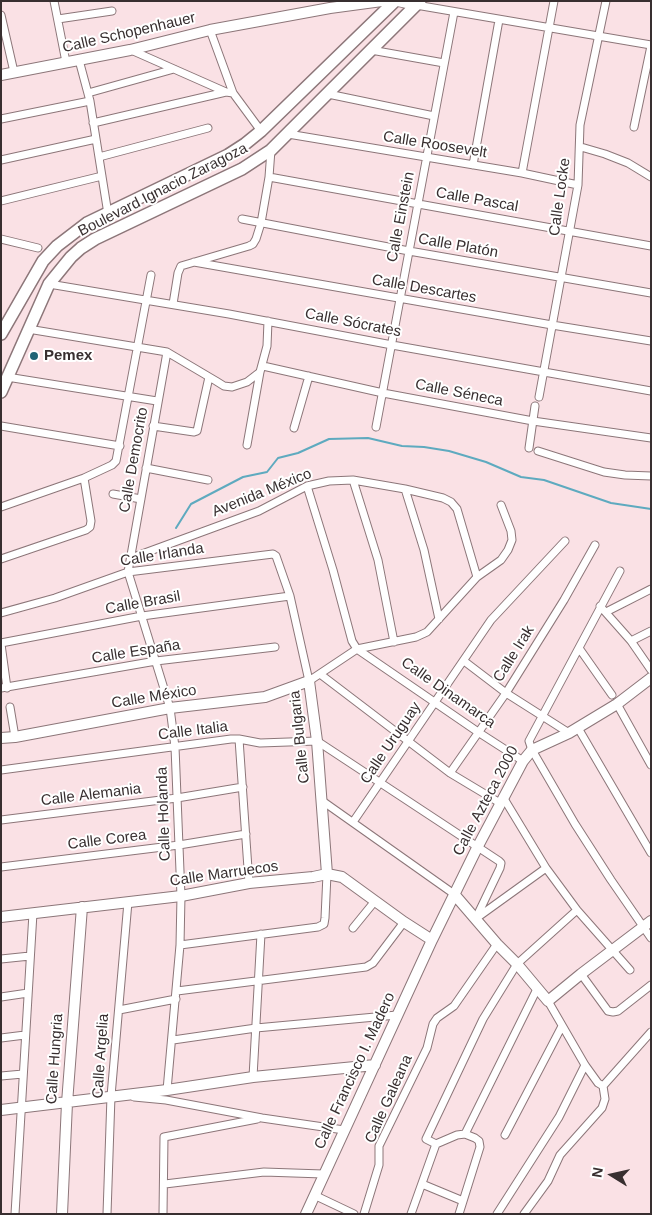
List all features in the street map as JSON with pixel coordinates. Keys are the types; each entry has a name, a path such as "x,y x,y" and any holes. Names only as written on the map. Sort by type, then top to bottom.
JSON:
{"main road":[{"name":"Boulevard Ignacio Zaragoza","path":"1,334 43,261 57,246 87,223 228,155 261,132 396,1"},
{"name":"Boulevard Ignacio Zaragoza","path":"1,392 49,284 70,257 95,240 242,168 271,150 418,3"}],"street":[{"path":"54,1 66,62"},
{"name":"Calle Schopenhauer","path":"1,75 130,50 210,30 330,8 382,1"},
{"path":"396,1 418,3 454,12 651,45 634,127"},
{"path":"522,173 554,1"},
{"name":"Calle Locke","path":"539,397 578,185 581,148 580,126 606,1"},
{"path":"58,19 112,11"},
{"name":"Calle Einstein","path":"376,427 454,12"},
{"path":"1,15 14,72"},
{"path":"474,165 499,20"},
{"path":"210,30 229,93 261,132"},
{"path":"130,50 229,93"},
{"path":"370,50 444,63"},
{"path":"79,60 89,97 108,214"},
{"path":"1,119 89,97 174,69"},
{"path":"93,123 229,93"},
{"path":"328,94 434,116"},
{"path":"99,157 208,128"},
{"name":"Calle Roosevelt","path":"288,134 522,173 578,185"},
{"path":"1,160 96,139"},
{"path":"581,148 605,154 628,163 651,177"},
{"path":"173,304 181,266 253,244 256,240 269,177 271,150"},
{"path":"1,201 102,176"},
{"name":"Calle Pascal","path":"269,177 651,246"},
{"name":"Calle Platón","path":"242,219 409,251 651,293"},
{"path":"1,239 38,248"},
{"name":"Calle Descartes","path":"194,262 651,341"},
{"path":"1,507 84,478 112,465 116,461 151,275"},
{"name":"Calle Sócrates","path":"49,284 173,304 392,345 651,390"},
{"path":"246,445 262,369 268,321"},
{"path":"28,329 167,352 224,386 232,387 247,382 262,369"},
{"name":"Calle Democrito","path":"128,572 167,352"},
{"name":"Calle Séneca","path":"262,369 309,376 383,393 533,421 651,438"},
{"path":"294,428 309,376"},
{"path":"7,377 157,401"},
{"path":"153,426 197,431 208,377"},
{"path":"529,448 535,406"},
{"path":"1,426 120,446"},
{"path":"538,451 604,472 625,476 651,476"},
{"path":"146,468 208,480"},
{"path":"1,559 90,527 91,521 84,478"},
{"path":"353,480 378,560 394,642"},
{"name":"Avenida México","path":"131,558 259,511 307,486 329,481 353,480 443,498 457,508 477,577"},
{"path":"307,486 333,570 352,641 357,649"},
{"path":"405,489 424,550 439,619"},
{"path":"113,494 141,499"},
{"path":"310,681 357,649 416,637 427,632 477,577 501,560 508,550 512,540 511,532 501,505"},
{"name":"Calle Uruguay","path":"353,822 491,620 564,541"},
{"name":"Calle Irak","path":"450,773 506,693 564,600 595,545"},
{"name":"Calle Irlanda","path":"1,613 55,598 128,572 273,554"},
{"name":"Calle Bulgaria","path":"261,934 318,927 324,924 326,918 327,874 317,741 310,681 290,596 276,556 273,554"},
{"name":"Calle Azteca 2000","path":"432,940 502,800 523,761 532,750 530,738 620,571"},
{"name":"Calle Holanda","path":"128,572 170,708 174,746 181,896 180,945 167,1095"},
{"path":"606,612 651,589"},
{"name":"Calle Brasil","path":"1,643 142,616 290,596"},
{"path":"600,606 631,642 651,670"},
{"path":"631,642 651,631"},
{"path":"1,643 4,688"},
{"name":"Calle España","path":"4,688 156,661 275,647"},
{"path":"579,648 614,699 651,765"},
{"name":"Calle Dinamarca","path":"357,649 523,761"},
{"path":"464,661 541,717 574,731 651,853"},
{"path":"320,674 450,773 502,800 546,868 578,910 630,970"},
{"name":"Calle México","path":"1,738 170,708 265,697 310,681"},
{"path":"650,681 614,699 574,731 532,750 575,824 647,924 651,938"},
{"path":"10,706 15,737"},
{"path":"239,739 249,883"},
{"name":"Calle Italia","path":"1,770 239,739 260,743 317,741"},
{"path":"317,741 501,863 476,918"},
{"name":"Calle Alemania","path":"1,820 177,798 242,787"},
{"path":"321,800 454,894 497,944 518,964 548,1001 585,1064 606,1094 602,1108 560,1155 548,1181 524,1214"},
{"name":"Calle Corea","path":"1,867 179,845 246,834"},
{"path":"476,918 546,868"},
{"path":"327,874 342,877 432,940"},
{"name":"Calle Marruecos","path":"1,917 181,896 249,883 327,874"},
{"path":"353,928 375,901"},
{"name":"Calle Argelia","path":"107,1214 118,1010 128,902"},
{"name":"Calle Hungria","path":"62,1214 67,1102 82,907"},
{"path":"459,1214 480,1147 479,1141 465,1134 436,1144 426,1139 483,1019 518,964 578,910"},
{"path":"15,1214 33,913"},
{"path":"176,991 370,966 404,922"},
{"path":"548,1001 580,974 647,924"},
{"path":"180,945 261,934 253,1077"},
{"name":"Calle Francisco I. Madero","path":"306,1214 432,940"},
{"name":"Calle Galeana","path":"364,1214 379,1164 379,1146 427,1048 433,1024 437,1018 459,1000 497,944"},
{"path":"1,960 30,956"},
{"path":"580,974 608,1011 613,1012 618,1011 651,985"},
{"path":"465,1134 537,989"},
{"path":"1,997 28,993"},
{"path":"118,1010 176,999"},
{"path":"173,1040 256,1028 398,1015"},
{"path":"505,1134 562,1026"},
{"path":"602,1086 651,1032"},
{"path":"1,1038 25,1035"},
{"path":"497,1214 559,1117 585,1064"},
{"path":"1,1110 114,1096 167,1095 253,1077 375,1065"},
{"path":"1,1076 23,1074"},
{"path":"167,1095 262,1118 344,1130"},
{"path":"163,1214 164,1136 262,1118"},
{"path":"411,1214 436,1144"},
{"path":"164,1184 264,1172 323,1174"},
{"path":"422,1184 463,1202"},
{"path":"314,1194 354,1214"}],"waterway":[{"path":"176,528 191,504 243,477 267,472 278,458 298,453 329,439 368,438 402,446 449,451 486,462 521,477 544,480 611,503 651,509"}],"place":[{"name":"Pemex","path":"34,356"}]}
